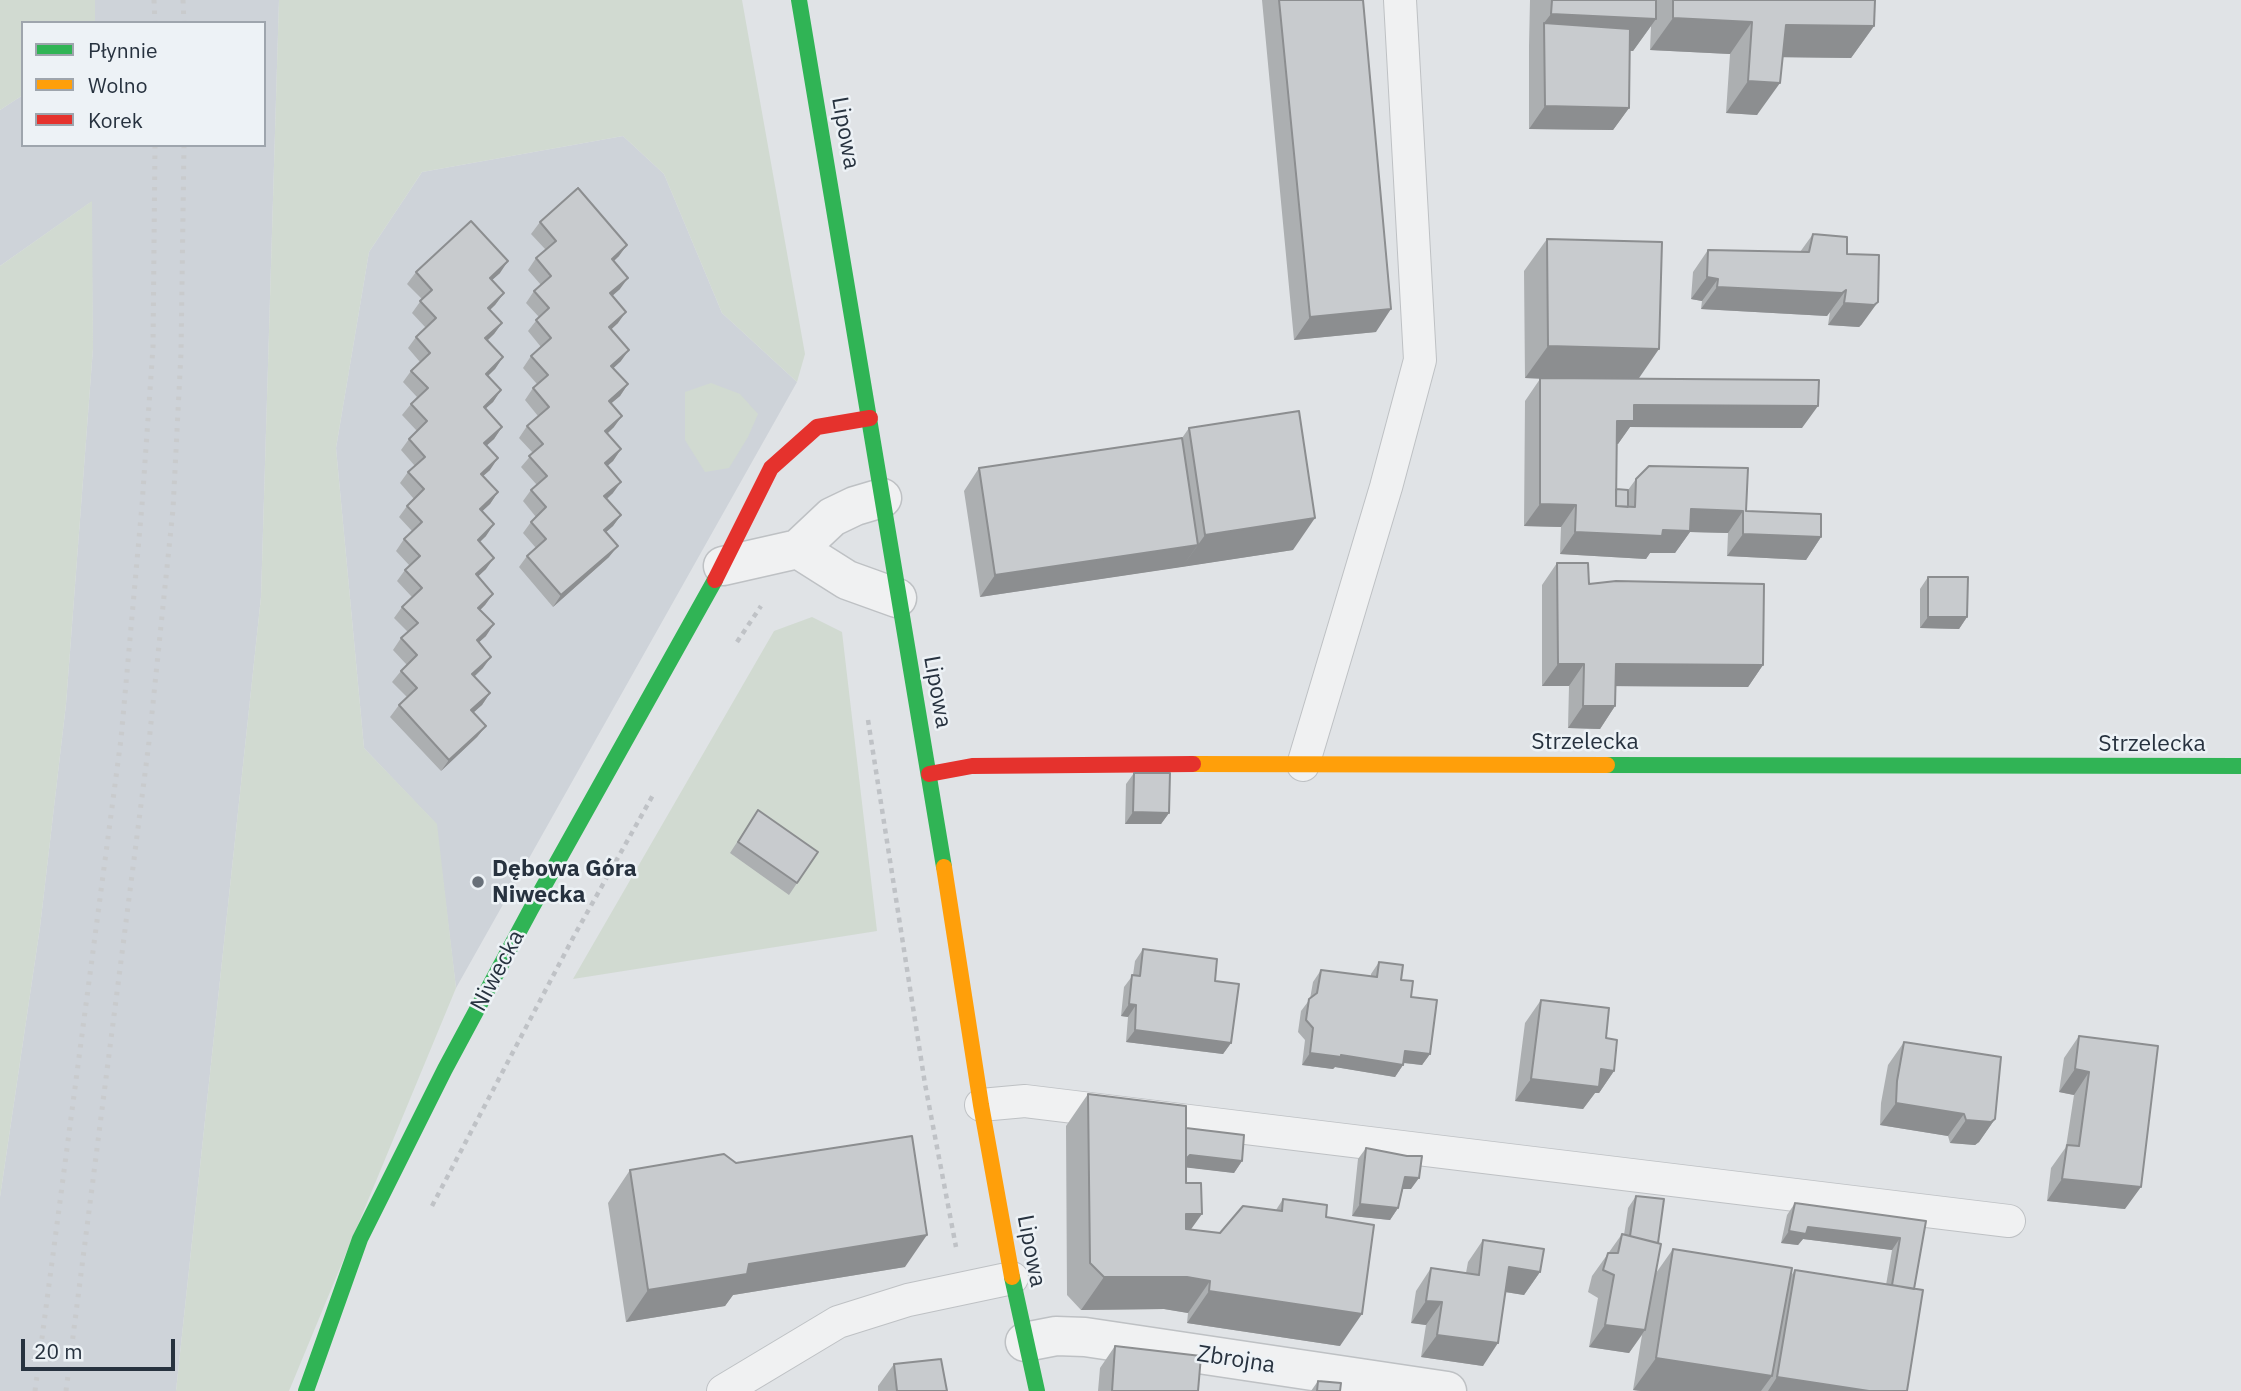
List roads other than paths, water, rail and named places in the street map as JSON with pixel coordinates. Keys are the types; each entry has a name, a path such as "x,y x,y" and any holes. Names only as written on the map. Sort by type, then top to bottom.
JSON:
{"street":[{"name":"Lipowa","path":"799,0 870,418 897,598 929,774 981,1105 1012,1278 1037,1391"},
{"name":"Niwecka","path":"306,1391 360,1239 445,1069 543,887 723,566 771,468 817,427 870,418"},
{"path":"723,566 797,549 832,517 855,506 882,498"},
{"path":"797,549 847,580 897,598"},
{"name":"Strzelecka","path":"929,774 972,766 1061,764 2241,766"},
{"name":"Zbrojna","path":"1025,1342 1056,1336 1085,1337 1447,1391"}],"lane":[{"path":"1303,765 1386,486 1420,360 1400,0"},
{"path":"981,1105 1025,1101 2009,1221"},
{"path":"723,1391 838,1322 908,1300 1012,1278"}],"railway":[{"path":"154,0 155,21"},
{"path":"183,0 184,21"},
{"path":"35,1391 121,739 153,347 155,147"},
{"path":"66,1391 149,742 173,509 181,353 184,147"}],"place":[{"name":"Dębowa Góra Niwecka","path":"478,882"}]}
